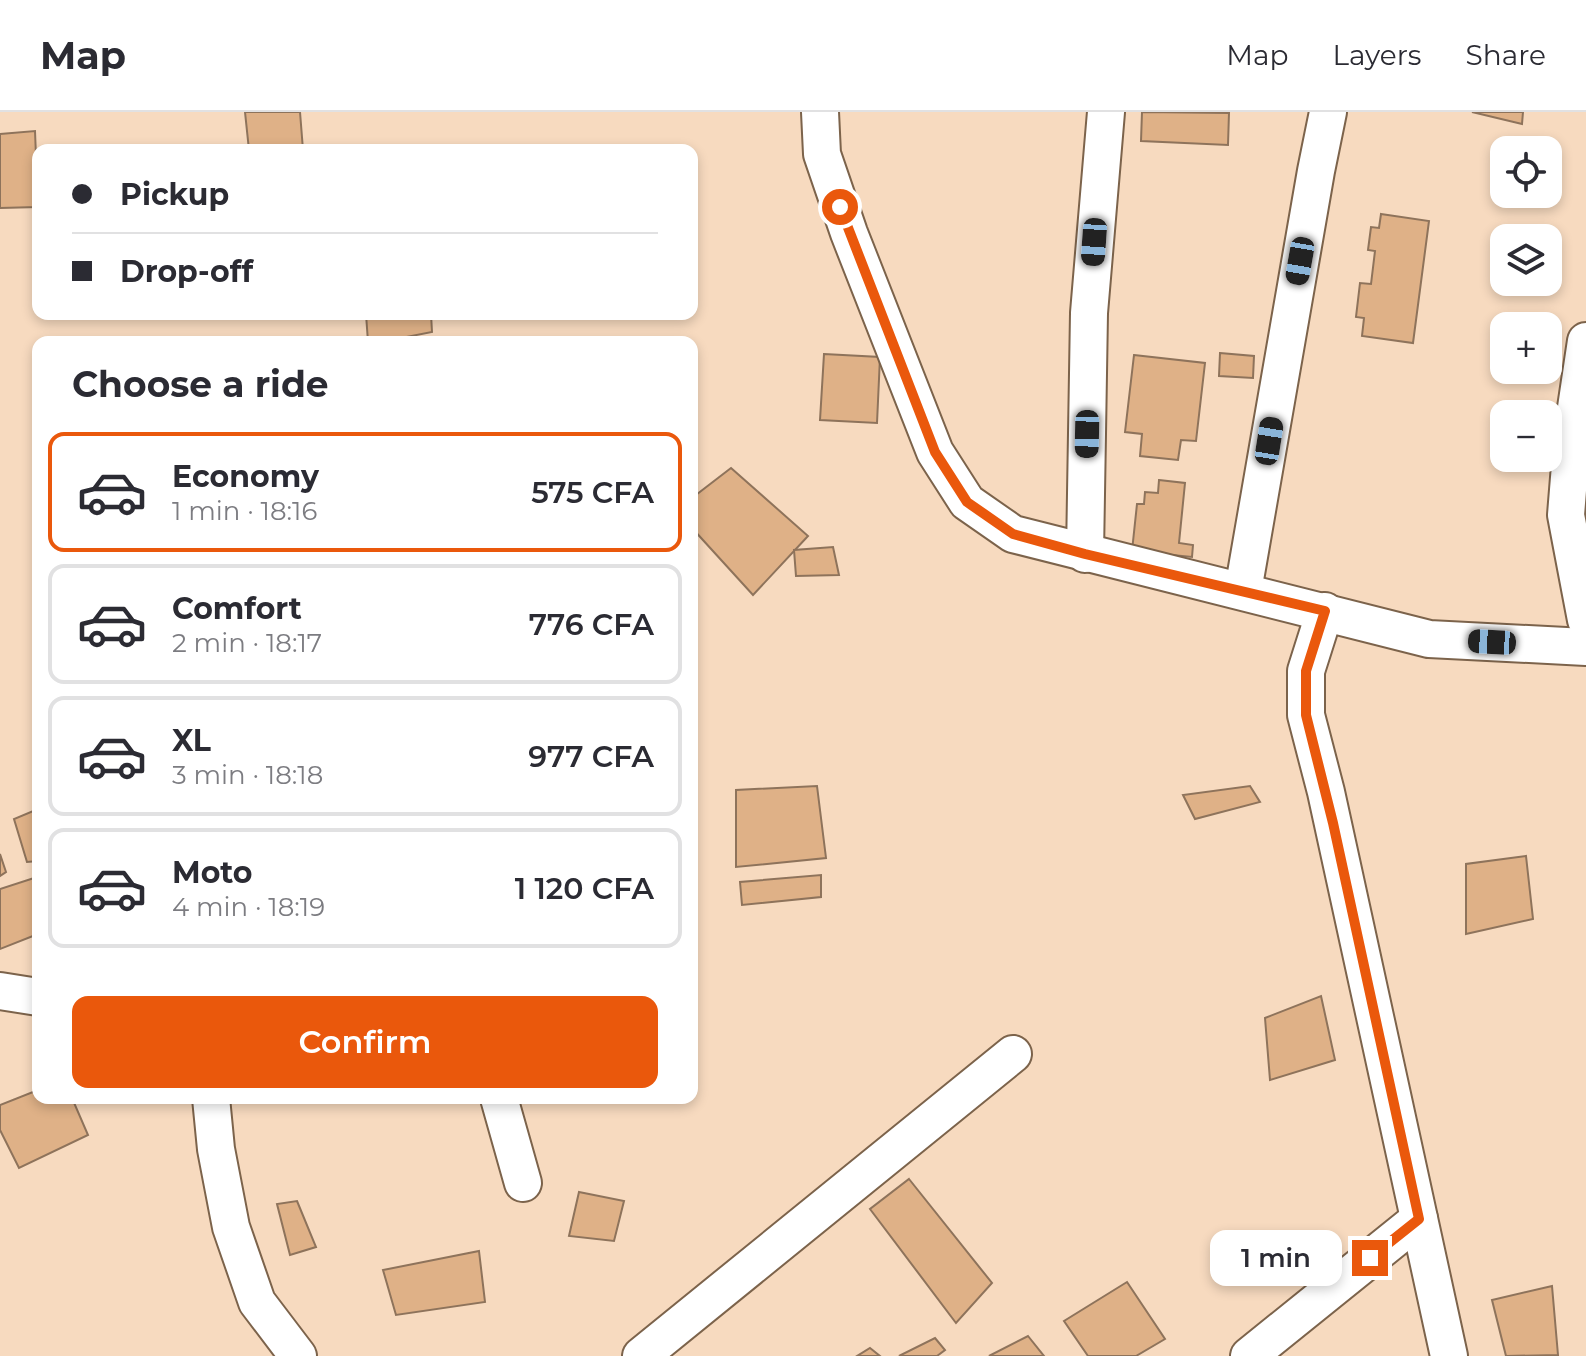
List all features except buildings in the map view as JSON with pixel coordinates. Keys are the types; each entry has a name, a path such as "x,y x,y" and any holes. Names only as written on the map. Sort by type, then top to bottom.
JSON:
{"street":[{"path":"820,112 822,154 849,233 935,452 967,502 1013,534 1429,639 1586,647"},
{"path":"1085,554 1089,313 1106,112"},
{"path":"1243,591 1328,112"},
{"path":"1586,341 1573,428 1566,515 1586,620"},
{"path":"1325,611 1306,671 1306,715 1333,823 1449,1356"},
{"path":"0,991 32,996"},
{"path":"641,1356 1013,1054"},
{"path":"212,1104 216,1149 236,1242 257,1302 298,1356"},
{"path":"501,1104 523,1183"},
{"path":"1249,1356 1419,1219"}],"route":[{"path":"840,207 935,452 967,502 1013,534 1325,611 1306,671 1306,715 1333,823 1419,1219 1370,1258"}]}
